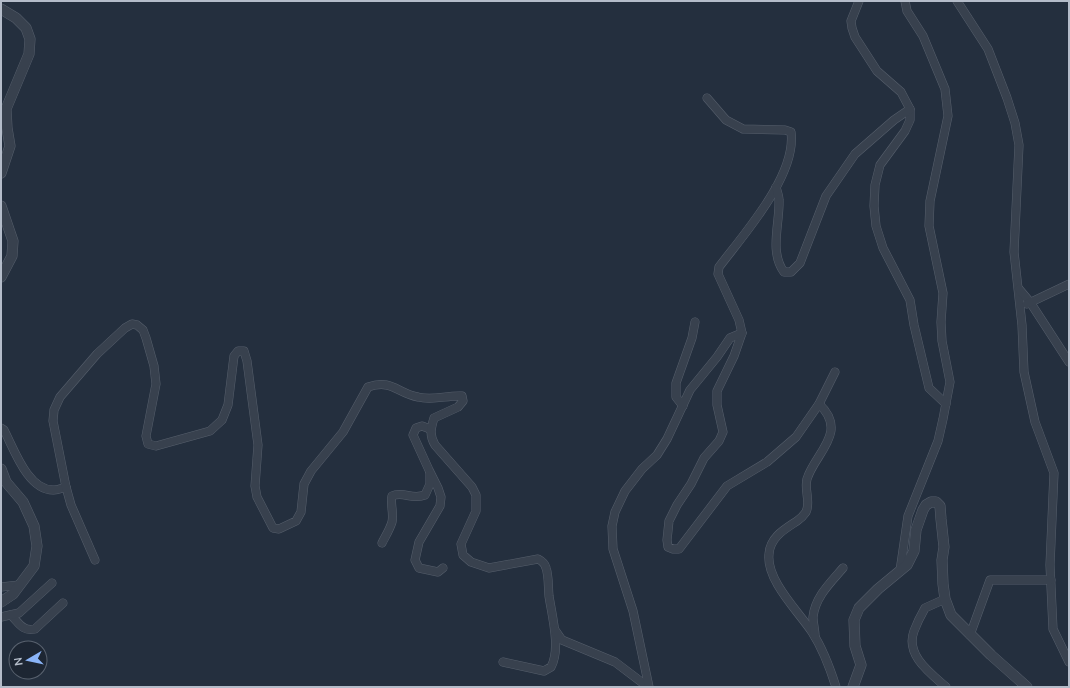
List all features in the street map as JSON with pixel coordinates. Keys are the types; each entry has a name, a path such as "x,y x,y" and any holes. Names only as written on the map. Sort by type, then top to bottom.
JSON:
{"street":[{"path":"859,1 851,21 855,37 877,72 901,92 910,109 910,120 905,131 880,166 875,185 874,206 876,226 883,248 910,300 914,325 929,388 946,404"},
{"path":"900,570 908,516 938,441 950,382 942,341 941,322 943,293 929,226 930,201 948,116 945,89 924,36 907,11 905,1"},
{"path":"957,1 988,49 1007,98 1015,123 1019,145 1014,252 1022,325 1024,372 1035,422 1054,473 1050,565 1053,628 1069,662"},
{"path":"1,9 16,18 26,28 30,39 29,54 6,109 10,146 1,173"},
{"path":"708,98 726,120 743,129 785,130 790,132 792,142 787,164 776,187 756,218 719,267 718,274 739,320 742,333 734,356 717,391 717,405 723,432 719,441 704,458 691,484 677,505 669,521 667,540 668,547 673,550 679,549 728,486 767,462 796,436 819,404 835,372"},
{"path":"776,187 779,199 776,252 780,266 784,272 791,272 800,264 826,196 855,154 894,120 910,109"},
{"path":"1,206 13,241 12,256 1,277"},
{"path":"1020,306 1069,284"},
{"path":"1018,288 1030,302 1069,362"},
{"path":"683,406 676,397 676,383 692,338 695,322"},
{"path":"95,560 71,505 53,421 54,410 60,397 97,354 125,328 132,324 137,325 143,330 154,366 156,384 146,436 148,444 156,446 210,431 222,420 228,405 234,356 238,351 244,351 248,361 258,445 255,486 257,497 273,528 280,529 296,520 300,512 304,484 311,471 343,432 368,387 376,384 385,384 416,397 428,399 462,396 463,401 458,407 434,418 430,428 431,439 435,445 472,487 476,495 476,511 461,544 463,555 471,562 489,568 538,559 543,561 546,568 555,630 555,661 552,668 544,671 503,662"},
{"path":"648,687 633,611 613,549 612,526 615,512 625,491 642,469 657,455 667,439 690,390 717,357 730,338 742,333"},
{"path":"819,404 829,416 832,429 827,444 807,480 806,489 808,503 806,513 777,535 770,545 768,554 770,567 776,581 816,638 831,671 836,687"},
{"path":"430,428 422,426 416,428 413,435 430,474 438,488 441,497 440,506 419,542 415,560 419,568 438,572 443,568"},
{"path":"1,428 4,430 23,468 32,482 43,488 54,490 66,486"},
{"path":"1,469 6,482 24,502 34,526 37,546 34,566 13,594 1,602"},
{"path":"382,544 392,522 392,496 397,494 418,497 425,495 430,484 430,474"},
{"path":"854,687 861,665 855,646 854,620 859,608 867,599 907,565 914,551 916,530 926,505 931,502 936,502 940,506 944,546 942,560 944,599 951,615 970,635 1027,687"},
{"path":"816,638 813,618 816,605 825,590 843,568"},
{"path":"970,635 990,580 1051,580"},
{"path":"1,617 19,613 52,583"},
{"path":"1,587 20,585"},
{"path":"944,599 925,608 913,632 913,646 917,658 924,668 946,687"},
{"path":"11,615 23,628 29,630 35,629 63,603"},
{"path":"555,630 562,640 614,662 648,687"}]}
